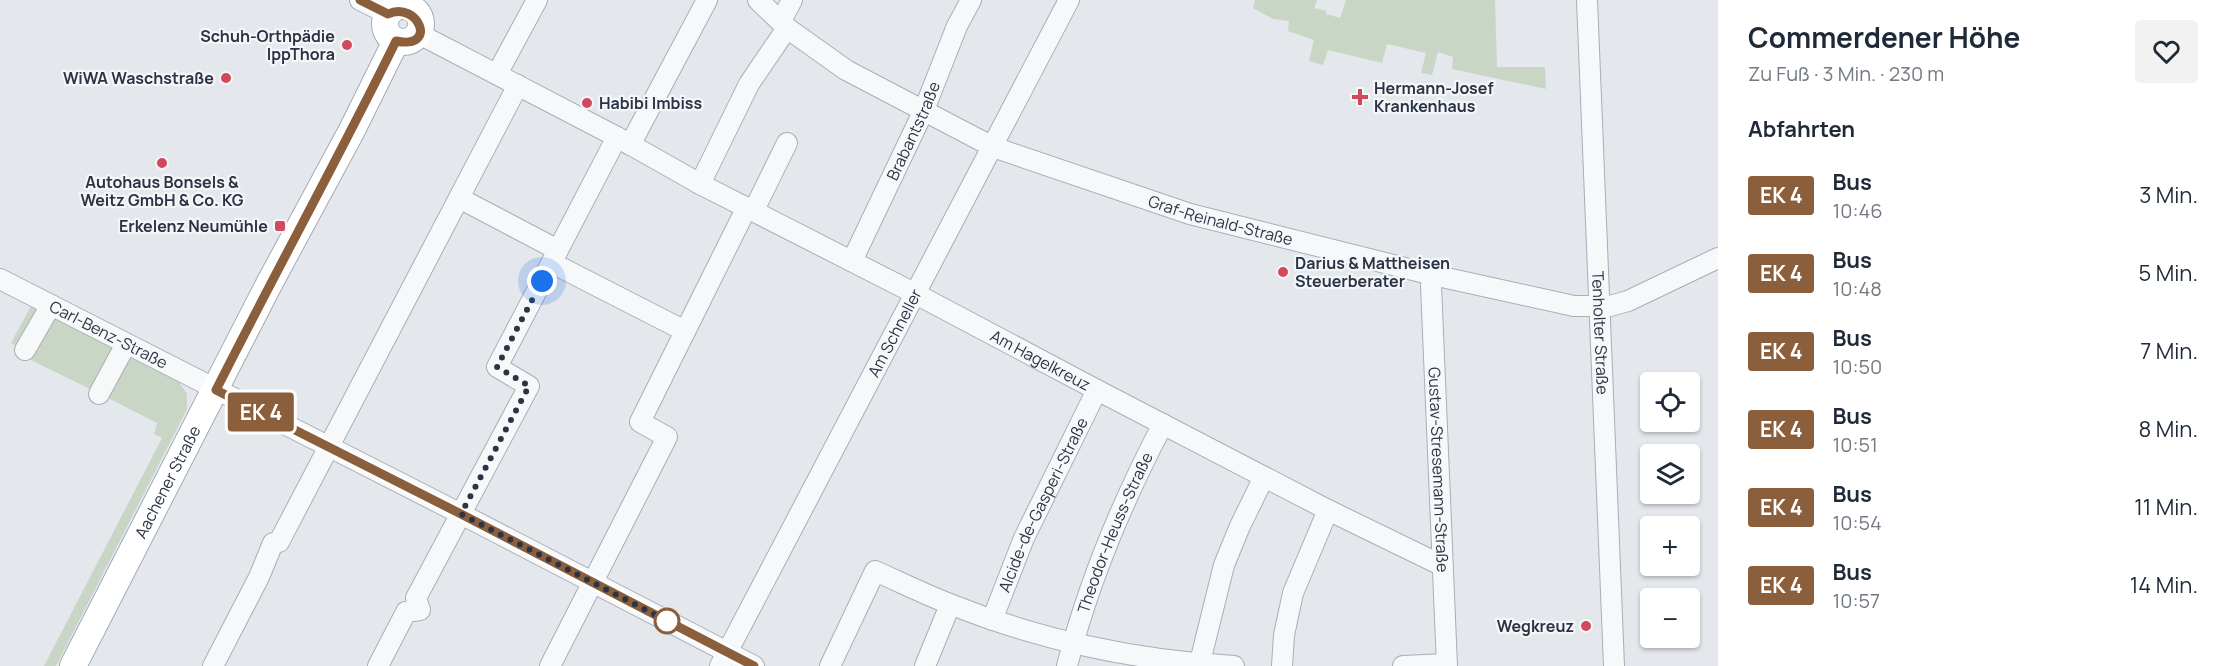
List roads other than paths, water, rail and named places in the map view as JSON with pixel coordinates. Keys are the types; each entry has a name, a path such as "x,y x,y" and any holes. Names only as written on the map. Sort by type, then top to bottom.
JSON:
{"main road":[{"name":"Aachener Straße","path":"73,666 407,20"}],"street":[{"name":"Am Hagelkreuz","path":"360,0 407,20 497,74 700,184 914,292 1328,510 1441,565"},
{"path":"497,74 537,0"},
{"path":"378,666 406,612 420,610 416,598 529,386 497,367 555,256 707,0"},
{"name":"Graf-Reinald-Straße","path":"758,0 784,24 846,70 993,147 1190,214 1433,275 1574,306 1600,306 1628,301 1718,258"},
{"path":"700,184 749,84 784,24 792,0"},
{"name":"Brabantstraße","path":"852,261 924,110 957,26 971,0"},
{"name":"Am Schneller","path":"724,658 1069,0"},
{"name":"Tenholter Straße","path":"1587,0 1614,666"},
{"path":"213,666 259,577 273,543 279,542 518,85"},
{"path":"550,666 667,437 640,422 685,331 787,143"},
{"path":"459,198 685,331"},
{"name":"Gustav-Stresemann-Straße","path":"1433,275 1431,285 1441,565 1447,665"},
{"name":"Carl-Benz-Straße","path":"0,279 461,514 592,583 724,658"},
{"path":"26,351 51,305"},
{"path":"99,394 126,344"},
{"name":"Alcide-de-Gasperi-Straße","path":"992,620 1024,538 1097,390"},
{"name":"Theodor-Heuss-Straße","path":"1066,666 1107,541 1133,481 1163,424"},
{"path":"1199,665 1224,565 1264,477"},
{"path":"1282,666 1284,635 1293,593 1328,510"},
{"path":"830,666 875,571 950,605 992,620 1073,642 1168,661 1234,666"},
{"path":"925,666 950,605"},
{"path":"724,658 754,666"},
{"path":"1404,666 1447,665"}],"place":[{"name":"Schuh-Orthpädie IppThora","path":"347,45"},
{"name":"WiWA Waschstraße","path":"226,78"},
{"name":"Hermann-Josef Krankenhaus","path":"1360,97"},
{"name":"Habibi Imbiss","path":"587,103"},
{"name":"Autohaus Bonsels & Weitz GmbH & Co. KG","path":"162,163"},
{"name":"Erkelenz Neumühle","path":"280,226"},
{"name":"Darius & Mattheisen Steuerberater","path":"1283,272"},
{"name":"Wegkreuz","path":"1586,626"}]}
